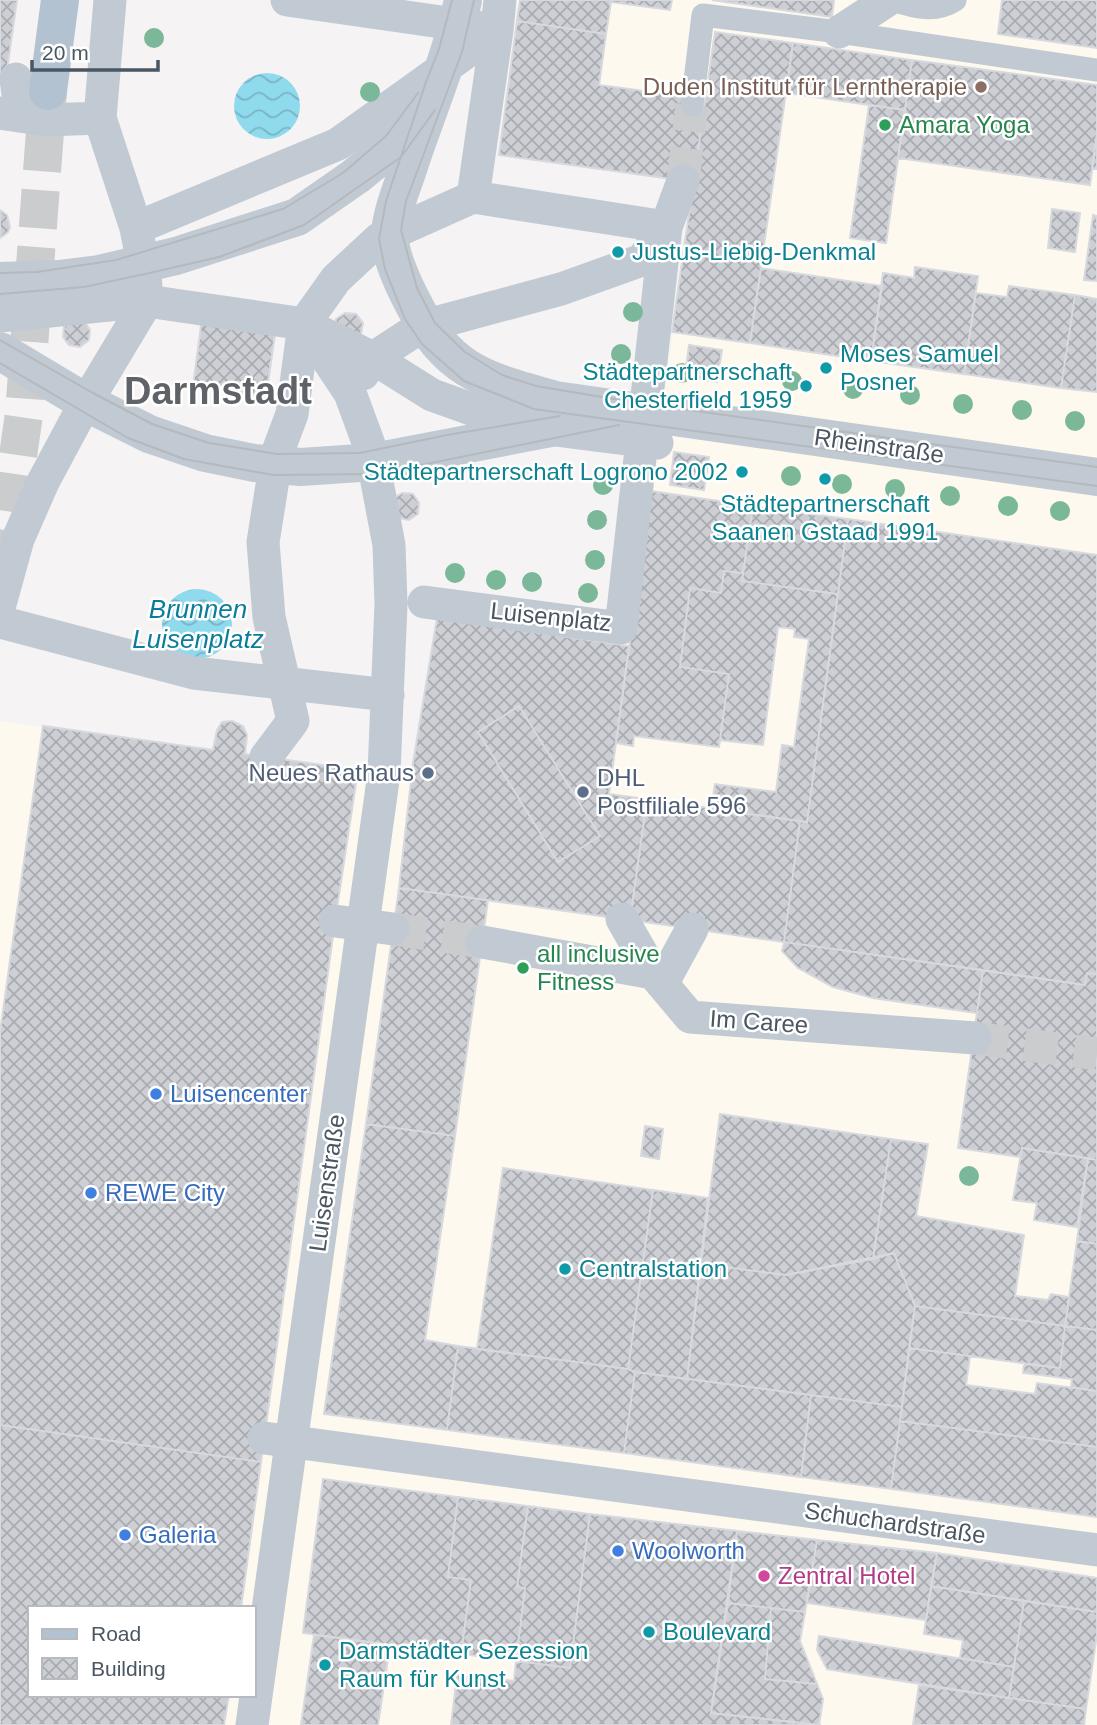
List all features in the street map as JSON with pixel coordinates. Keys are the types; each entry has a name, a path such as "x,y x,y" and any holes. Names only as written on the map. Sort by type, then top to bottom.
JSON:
{"main road":[{"path":"32,85 60,0"}],"street":[{"path":"0,604 18,539 43,482 147,301 139,246 100,118 110,0"},
{"path":"287,0 499,15"},
{"path":"839,32 890,0"},
{"path":"460,13 452,50 439,78 396,203 389,235 404,285 425,327 460,365 502,385 647,425"},
{"path":"139,246 176,256 297,217 356,176 397,142 439,78 499,15"},
{"path":"472,197 499,15"},
{"path":"0,281 59,279 99,274 139,246 338,144 439,78"},
{"path":"32,85 10,115 46,120 100,118"},
{"name":"Luisenplatz","path":"390,571 403,577 430,610 621,628 647,425 666,227 682,181"},
{"path":"266,757 293,721 269,617 263,542 275,465 292,414 304,324 337,279 379,239 472,197 666,227"},
{"name":"Luisenplatz","path":"350,393 373,358 413,332 561,289 642,260 666,227"},
{"path":"0,262 84,287 147,301 304,324 373,358 432,396 516,425 552,429"},
{"path":"0,316 147,301"},
{"path":"0,622 194,673 387,695 389,545 374,462 350,393 304,324"},
{"path":"0,351 87,403 149,434 205,453 254,463 301,467 374,462 552,429 647,425"},
{"name":"Rheinstraße","path":"647,425 1097,477"},
{"name":"Luisenstraße","path":"256,1681 278,1440 363,925 384,773 387,695"},
{"name":"Im Caree","path":"622,919 657,979 690,1017 975,1038"},
{"path":"482,943 657,979 692,929"},
{"name":"Schuchardstraße","path":"278,1440 617,1501 692,1511 1097,1550"},
{"name":"Luisenstraße","path":"252,1725 255,1697"}],"lane":[{"path":"890,0 919,8 936,8 955,0"},
{"path":"692,105 704,15 1097,70"}],"shaded area":[{"path":"481,0 1097,0 1097,1725 0,1725 0,721 213,750 217,730 222,722 232,721 243,726 247,735 245,754 411,777 437,618 629,645 694,182 499,155 519,7"}],"water":[{"path":"267,73 280,76 290,83 297,93 300,106 297,119 290,129 280,136 267,139 254,136 244,129 237,119 234,106 237,93 244,83 254,76"},
{"name":"Brunnen Luisenplatz","path":"197,589 222,599 232,624 222,649 197,659 172,649 162,624 172,599"}],"building":[{"path":"0,0 17,0 6,77 0,84"},
{"path":"520,0 672,0 670,10 611,2 606,34 517,21"},
{"path":"712,0 834,0 832,17"},
{"path":"1002,0 1097,0 1097,48 998,34"},
{"path":"517,21 606,34 599,85 683,96 682,103 704,106 694,182 499,155"},
{"path":"715,32 793,43 750,343 672,332"},
{"path":"793,43 912,60 905,110 786,93"},
{"path":"912,60 1097,85 1097,133 1090,185 898,158"},
{"path":"869,105 905,110 886,243 850,238"},
{"path":"1097,133 1097,169 1092,168"},
{"path":"1052,209 1080,213 1075,252 1048,248"},
{"path":"0,210 7,215 10,227 0,238"},
{"path":"1093,215 1097,216 1097,281 1084,280"},
{"path":"915,267 978,276 964,374 871,361 883,273 914,278"},
{"path":"761,268 882,286 871,361 750,343"},
{"path":"1009,286 1075,295 1061,388 964,374 976,293 1007,297"},
{"path":"1075,295 1097,299 1097,392 1061,388"},
{"path":"203,311 277,321 266,396 193,386"},
{"path":"345,313 356,314 363,323 361,334 335,330 336,319"},
{"path":"84,321 90,330 89,340 80,347 69,345 63,337 64,326"},
{"path":"689,345 722,350 717,382 685,377"},
{"path":"674,452 709,457 704,490 670,485"},
{"path":"651,491 753,506 743,573 724,571 721,593 690,588 680,667 729,674 719,747 634,736 633,746 616,743"},
{"path":"402,493 413,494 419,503 418,514 409,520 398,518 393,499"},
{"path":"753,506 848,519 838,594 742,581"},
{"path":"848,519 1097,555 1097,974 1087,973 1085,985 784,942 800,821 807,822"},
{"path":"724,571 743,573 742,581 838,594 807,822 711,809 715,784 776,792 782,745 794,747 809,639 794,637 795,629 778,627 763,745 720,740 729,674 680,667 690,588 721,593"},
{"path":"437,618 629,646 609,794 647,799 630,920 399,888 413,763","holes":["519,706 600,836 558,862 478,732"]},
{"path":"519,706 600,836 558,862 478,732"},
{"name":"Luisencenter","path":"232,721 243,726 247,735 245,754 358,770 261,1462 0,1425 0,1032 43,726 213,750 217,730 222,722"},
{"path":"647,799 800,821 784,942 630,920"},
{"path":"399,888 488,900 455,1136 366,1124"},
{"path":"784,942 983,970 977,1013 873,998 833,987 798,968 782,951"},
{"path":"983,970 1085,985 1087,973 1097,974 1097,1160 1022,1148 1020,1157 958,1148"},
{"path":"720,1114 891,1139 873,1259 786,1275 701,1264"},
{"path":"366,1124 455,1136 425,1340 458,1346 447,1430 324,1414"},
{"path":"645,1126 663,1129 659,1159 641,1156"},
{"path":"891,1139 928,1144 916,1216 1024,1235 1015,1296 1048,1300 1051,1294 1069,1297 1065,1326 915,1306 894,1253 873,1259"},
{"path":"1022,1148 1088,1158 1077,1227 1034,1220 1037,1203 1013,1200"},
{"path":"1088,1158 1097,1160 1097,1244 1077,1241"},
{"name":"Centralstation","path":"503,1168 653,1190 628,1369 477,1349"},
{"path":"653,1190 708,1198 687,1379 628,1369"},
{"path":"1077,1241 1097,1244 1097,1330 1065,1326"},
{"path":"894,1253 915,1306 902,1407 687,1379 701,1264 786,1275"},
{"path":"915,1306 1065,1326 1060,1368 909,1348"},
{"path":"1065,1326 1097,1330 1097,1391 1071,1387 1072,1379 1023,1373 1024,1364 1060,1368"},
{"path":"458,1346 635,1372 624,1453 447,1430"},
{"path":"909,1348 970,1356 966,1385 1035,1394 1037,1383 1097,1391 1097,1447 900,1421"},
{"path":"635,1372 811,1395 801,1477 624,1453"},
{"path":"811,1395 902,1407 891,1489 801,1477"},
{"path":"900,1421 1097,1447 1097,1517 891,1489"},
{"name":"Galeria","path":"0,1425 261,1462 241,1606 28,1606 28,1697 229,1697 224,1725 0,1725"},
{"path":"323,1479 458,1497 448,1577 471,1580 461,1654 303,1633"},
{"path":"458,1497 528,1506 517,1587 525,1588 516,1661 461,1654 471,1580 448,1577"},
{"path":"528,1506 590,1514 570,1668 516,1661 525,1588 517,1587"},
{"name":"Boulevard","path":"590,1514 737,1531 711,1713 821,1725 451,1725 457,1675 514,1681 516,1661 570,1668"},
{"path":"737,1531 817,1540 805,1612 728,1603"},
{"path":"817,1540 937,1553 926,1620 807,1603"},
{"path":"937,1553 1097,1578 1097,1612 931,1586"},
{"path":"931,1586 1024,1601 1014,1667 960,1658 963,1640 924,1634"},
{"path":"1024,1601 1097,1612 1097,1634 1086,1709 1009,1698"},
{"path":"728,1603 771,1608 765,1679 817,1684 823,1699 819,1725 711,1713"},
{"path":"771,1608 805,1612 800,1641 817,1684 765,1679"},
{"path":"314,1635 390,1645 378,1725 301,1725"},
{"path":"819,1636 1014,1667 1009,1698 827,1669 817,1650"},
{"path":"919,1685 1086,1709 1084,1725 913,1725"}],"tunnel":[{"path":"2,568 24,414 48,91"},
{"path":"683,181 692,105"},
{"path":"393,929 482,942"},
{"path":"975,1038 1097,1054"}],"tram line":[{"path":"452,0 439,49 386,201 379,239 385,269 405,319 422,344 464,381 534,409 1097,486"},
{"path":"474,0 462,52 406,201 401,230 417,288 435,323 465,352 502,375 536,386 632,402 1097,467"},
{"path":"0,273 37,272 116,260 283,209 343,173 386,136 418,93"},
{"path":"0,294 84,287 145,274 219,257 304,225 401,157 435,110"},
{"path":"0,340 152,424 209,443 277,454 360,453 560,416"},
{"path":"0,363 128,438 184,459 273,475 377,474 619,425"}],"place":[{"name":"Duden Institut für Lerntherapie","path":"981,87"},
{"name":"Amara Yoga","path":"885,125"},
{"name":"Justus-Liebig-Denkmal","path":"618,252"},
{"name":"Moses Samuel Posner","path":"826,368"},
{"name":"Städtepartnerschaft Chesterfield 1959","path":"806,386"},
{"name":"Städtepartnerschaft Logrono 2002","path":"742,472"},
{"name":"Städtepartnerschaft Saanen Gstaad 1991","path":"825,479"},
{"name":"Neues Rathaus","path":"428,773"},
{"name":"DHL Postfiliale 596","path":"583,792"},
{"name":"all inclusive Fitness","path":"523,968"},
{"name":"Luisencenter","path":"156,1094"},
{"name":"REWE City","path":"91,1193"},
{"name":"Centralstation","path":"565,1269"},
{"name":"Galeria","path":"125,1535"},
{"name":"Woolworth","path":"618,1551"},
{"name":"Zentral Hotel","path":"764,1576"},
{"name":"Boulevard","path":"649,1632"},
{"name":"Darmstädter Sezession Raum für Kunst","path":"325,1665"}],"district":[{"name":"Darmstadt","path":"218,391"}]}
